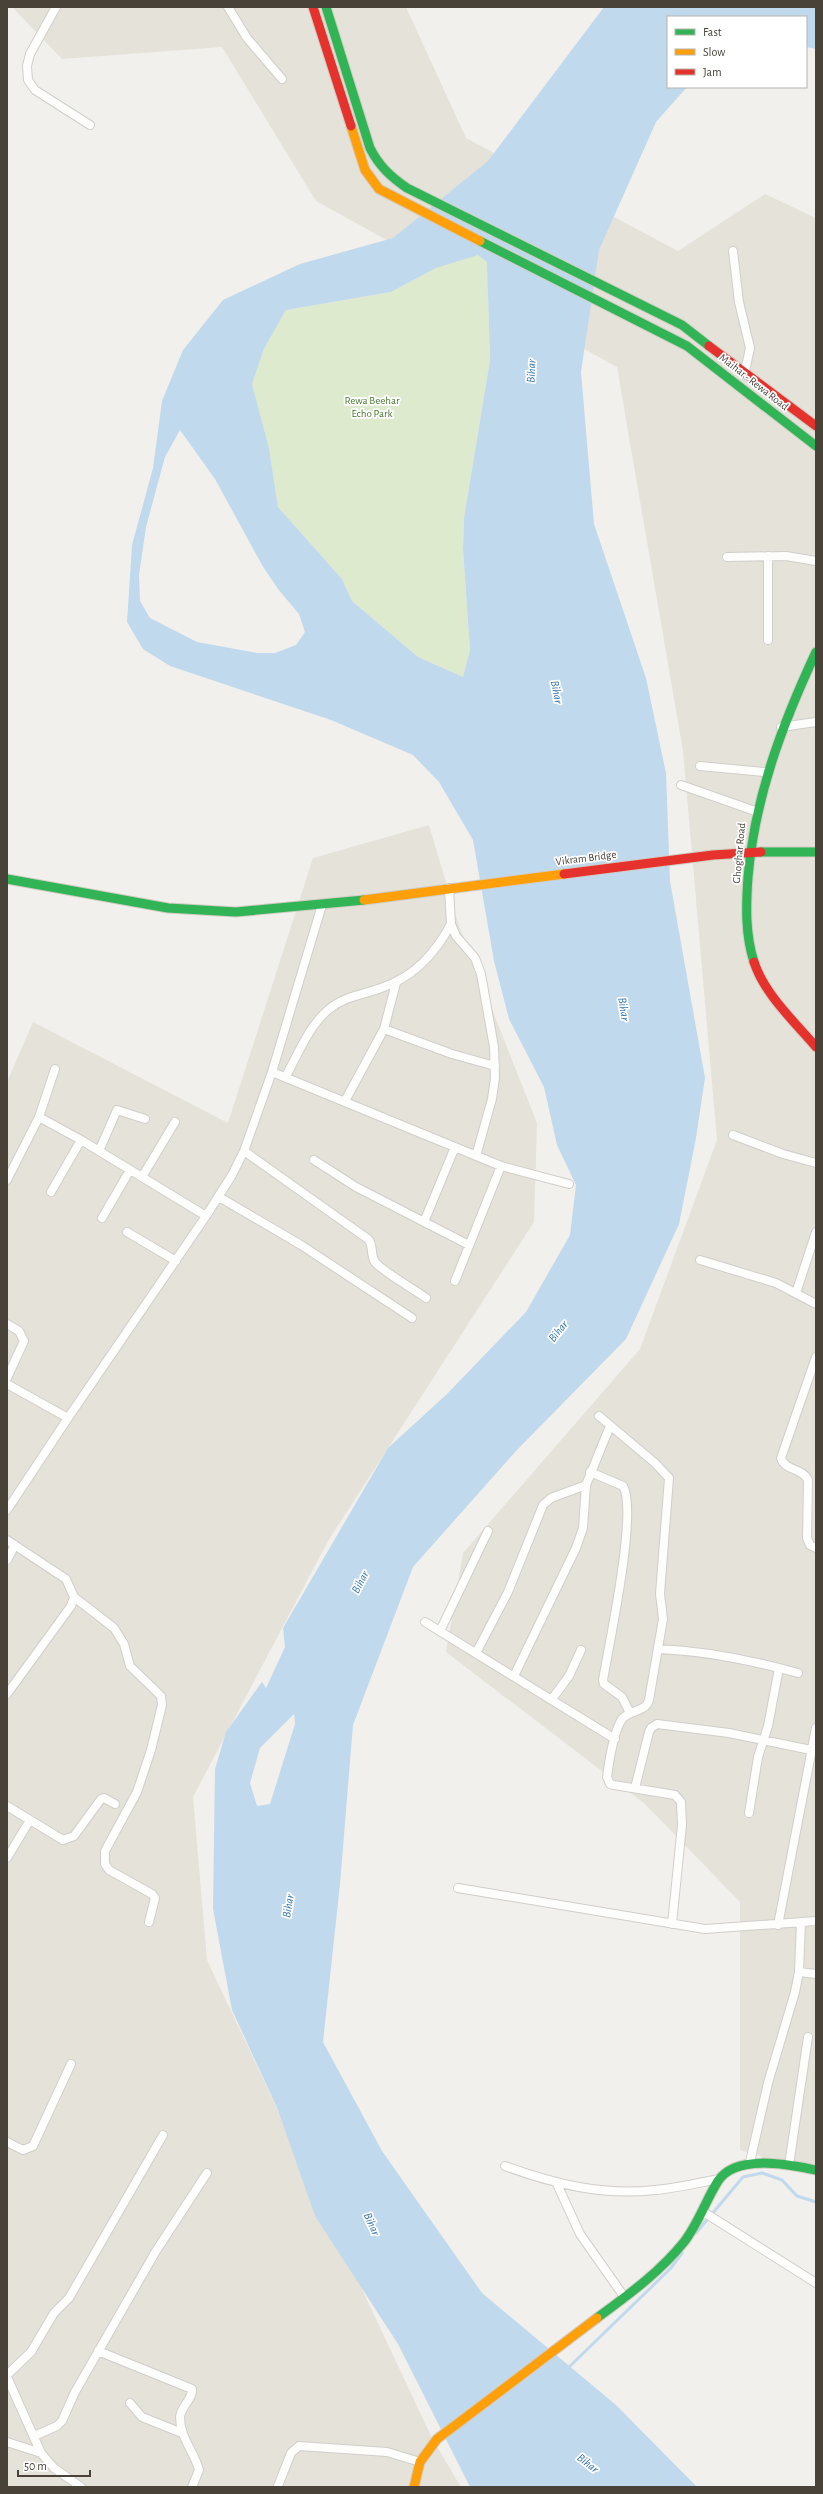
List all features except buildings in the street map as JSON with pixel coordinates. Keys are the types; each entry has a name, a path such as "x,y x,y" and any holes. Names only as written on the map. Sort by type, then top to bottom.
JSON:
{"street":[{"path":"56,7 30,54 27,66 28,80 35,90 90,125"},
{"path":"228,7 247,38 282,79"},
{"name":"Maihar - Rewa Road","path":"313,7 365,170 379,190 687,346 816,446"},
{"name":"Maihar - Rewa Road","path":"326,7 370,148 381,169 388,175 414,192 682,325 816,426"},
{"path":"733,251 739,302 750,348 745,371"},
{"path":"768,556 768,640"},
{"path":"727,557 786,556 816,561"},
{"name":"Ghoghar Road","path":"816,652 781,727 765,772 755,811 749,852 747,923 750,946 757,968 769,990 816,1047"},
{"path":"781,727 816,722"},
{"path":"700,766 765,772"},
{"path":"681,785 755,811"},
{"name":"Vikram Bridge","path":"7,879 122,901 187,910 236,912 322,904 713,855 749,852 816,852"},
{"path":"449,888 451,924 456,936 475,958 487,995 495,1066 492,1099 476,1156"},
{"path":"7,1510 219,1197 244,1152 272,1072 322,904"},
{"path":"286,1076 314,1026 329,1009 353,996 396,983 416,970 431,956 451,924"},
{"path":"345,1101 384,1028 396,983"},
{"path":"384,1028 452,1054 495,1066"},
{"path":"7,1180 39,1117 55,1070"},
{"path":"272,1072 286,1076 501,1166 569,1184"},
{"path":"99,1151 117,1110 145,1119"},
{"path":"39,1117 81,1140 206,1216"},
{"path":"142,1177 175,1122"},
{"path":"733,1135 783,1154 816,1163"},
{"path":"51,1192 81,1140"},
{"path":"424,1222 455,1147"},
{"path":"244,1152 368,1239 372,1246 372,1256 377,1265 426,1298"},
{"path":"314,1160 356,1187 469,1245"},
{"path":"455,1281 501,1166"},
{"path":"102,1218 130,1170"},
{"path":"219,1197 301,1245 412,1318"},
{"path":"127,1232 176,1261"},
{"path":"796,1293 816,1232"},
{"path":"700,1260 764,1278 816,1304"},
{"path":"7,1324 19,1331 24,1341 7,1378"},
{"path":"816,1357 781,1458 785,1465 807,1476 813,1484 807,1538 810,1545 816,1548"},
{"path":"7,1384 68,1418"},
{"path":"599,1416 656,1463 669,1478 660,1594 663,1619 648,1705 630,1713 621,1722 615,1739 607,1773 608,1781 614,1785 675,1795 681,1802 682,1825 672,1924"},
{"path":"514,1676 576,1548 582,1528 586,1485 610,1426"},
{"path":"590,1472 623,1486 626,1494 626,1535 603,1680 607,1686 622,1697 630,1713"},
{"path":"476,1653 506,1597 543,1506 551,1498 586,1485"},
{"path":"440,1631 488,1530"},
{"path":"7,1540 66,1579 74,1597 114,1628 124,1644 130,1666 160,1696 162,1705 151,1750 137,1792 105,1851 104,1858 109,1870 152,1894 155,1898 149,1922"},
{"path":"7,1560 15,1545"},
{"path":"7,1694 71,1606 74,1597"},
{"path":"425,1622 615,1739"},
{"path":"658,1649 706,1652 798,1673"},
{"path":"552,1700 569,1676 581,1650"},
{"path":"749,1813 758,1757 764,1740 779,1668"},
{"path":"635,1788 649,1732 654,1725 715,1731 814,1750"},
{"path":"778,1924 814,1750 816,1728"},
{"path":"7,1806 59,1839 67,1840 74,1836 101,1799 104,1798 115,1804"},
{"path":"7,1858 30,1820"},
{"path":"458,1888 705,1929 816,1921"},
{"path":"750,2162 768,2083 799,1972 801,1922"},
{"path":"799,1972 816,1974"},
{"path":"788,2165 808,2037"},
{"path":"7,2142 23,2150 33,2146 72,2064"},
{"path":"80,2487 54,2468 41,2453 7,2376 31,2352 49,2321 69,2298 163,2135"},
{"path":"414,2487 420,2462 437,2439 625,2298 670,2261 685,2241 719,2179 728,2172 750,2162 788,2165 816,2170"},
{"path":"505,2166 557,2184 599,2190 630,2192 656,2190 719,2179"},
{"path":"34,2436 54,2428 62,2421 75,2392 156,2251 207,2173"},
{"path":"557,2184 580,2234 625,2298"},
{"path":"702,2211 816,2283"},
{"path":"98,2351 192,2388 192,2394 181,2413 182,2433 199,2470 192,2487"},
{"path":"130,2403 142,2417 182,2433"},
{"path":"7,2442 41,2453"},
{"path":"278,2486 291,2453 299,2446 387,2452 420,2462"}],"shaded area":[{"path":"12,7 406,7 466,138 678,251 765,194 816,218 816,2173 740,2150 740,1902 645,1804 446,1652 463,1553 640,1349 717,1140 683,751 617,367 316,201 222,47 62,59"},
{"path":"429,825 459,926 537,1123 534,1222 328,1541 193,1797 207,1960 432,2438 461,2487 7,2487 7,1082 33,1022 228,1123 313,858"}],"green space":[{"name":"Rewa Beehar Echo Park","path":"478,255 487,262 490,360 464,518 463,549 470,650 463,677 418,657 352,601 342,579 278,507 269,448 252,384 264,349 286,310 391,292 436,268"}],"water":[{"name":"Bihar","path":"604,7 816,7 816,49 807,47 807,16 667,16 667,88 686,88 656,122 599,250 581,372 594,524 646,678 666,773 670,881 705,1078 696,1138 679,1224 626,1339 516,1451 413,1567 353,1725 340,1884 323,2042 382,2151 482,2293 616,2405 697,2487 470,2487 398,2344 315,2216 278,2110 232,2010 213,1909 215,1769 226,1732 262,1682 266,1688 285,1647 283,1628 388,1448 447,1394 526,1312 570,1235 576,1185 557,1145 544,1087 509,1019 494,961 473,840 439,782 413,755 331,720 170,666 143,649 127,622 132,545 153,468 162,401 183,350 223,300 300,264 393,238 488,161","holes":["478,255 487,262 490,360 464,518 463,549 470,650 463,677 418,657 352,601 342,579 278,507 269,448 252,384 264,349 286,310 391,292 436,268","180,430 215,479 262,565 278,589 299,614 305,632 296,645 275,653 257,653 197,642 150,618 140,601 139,575 146,527 165,457","294,1714 295,1724 270,1804 257,1806 250,1783 260,1748"]}],"waterway":[{"path":"696,2233 743,2177 762,2173 782,2180 797,2196 816,2202"},
{"path":"567,2369 671,2268 682,2253"}],"traffic: fast":[{"path":"326,7 370,148 381,166 396,180 407,188 682,325 709,346"},
{"path":"480,241 687,346 816,446"},
{"path":"754,962 749,941 747,898 748,877 757,818 764,789 781,734 816,652"},
{"path":"761,852 816,852"},
{"path":"7,879 168,908 236,912 364,900"},
{"path":"597,2318 654,2274 684,2242 698,2220 718,2181 726,2172 737,2167 764,2163 816,2170"}],"traffic: slow":[{"path":"351,126 365,170 379,189 480,241"},
{"path":"364,900 564,874"},
{"path":"414,2487 420,2462 437,2439 597,2318"}],"traffic: jam":[{"path":"313,7 351,126"},
{"path":"709,346 816,426"},
{"path":"564,874 713,855 761,852"},
{"path":"754,962 765,986 773,997 816,1047"}]}
